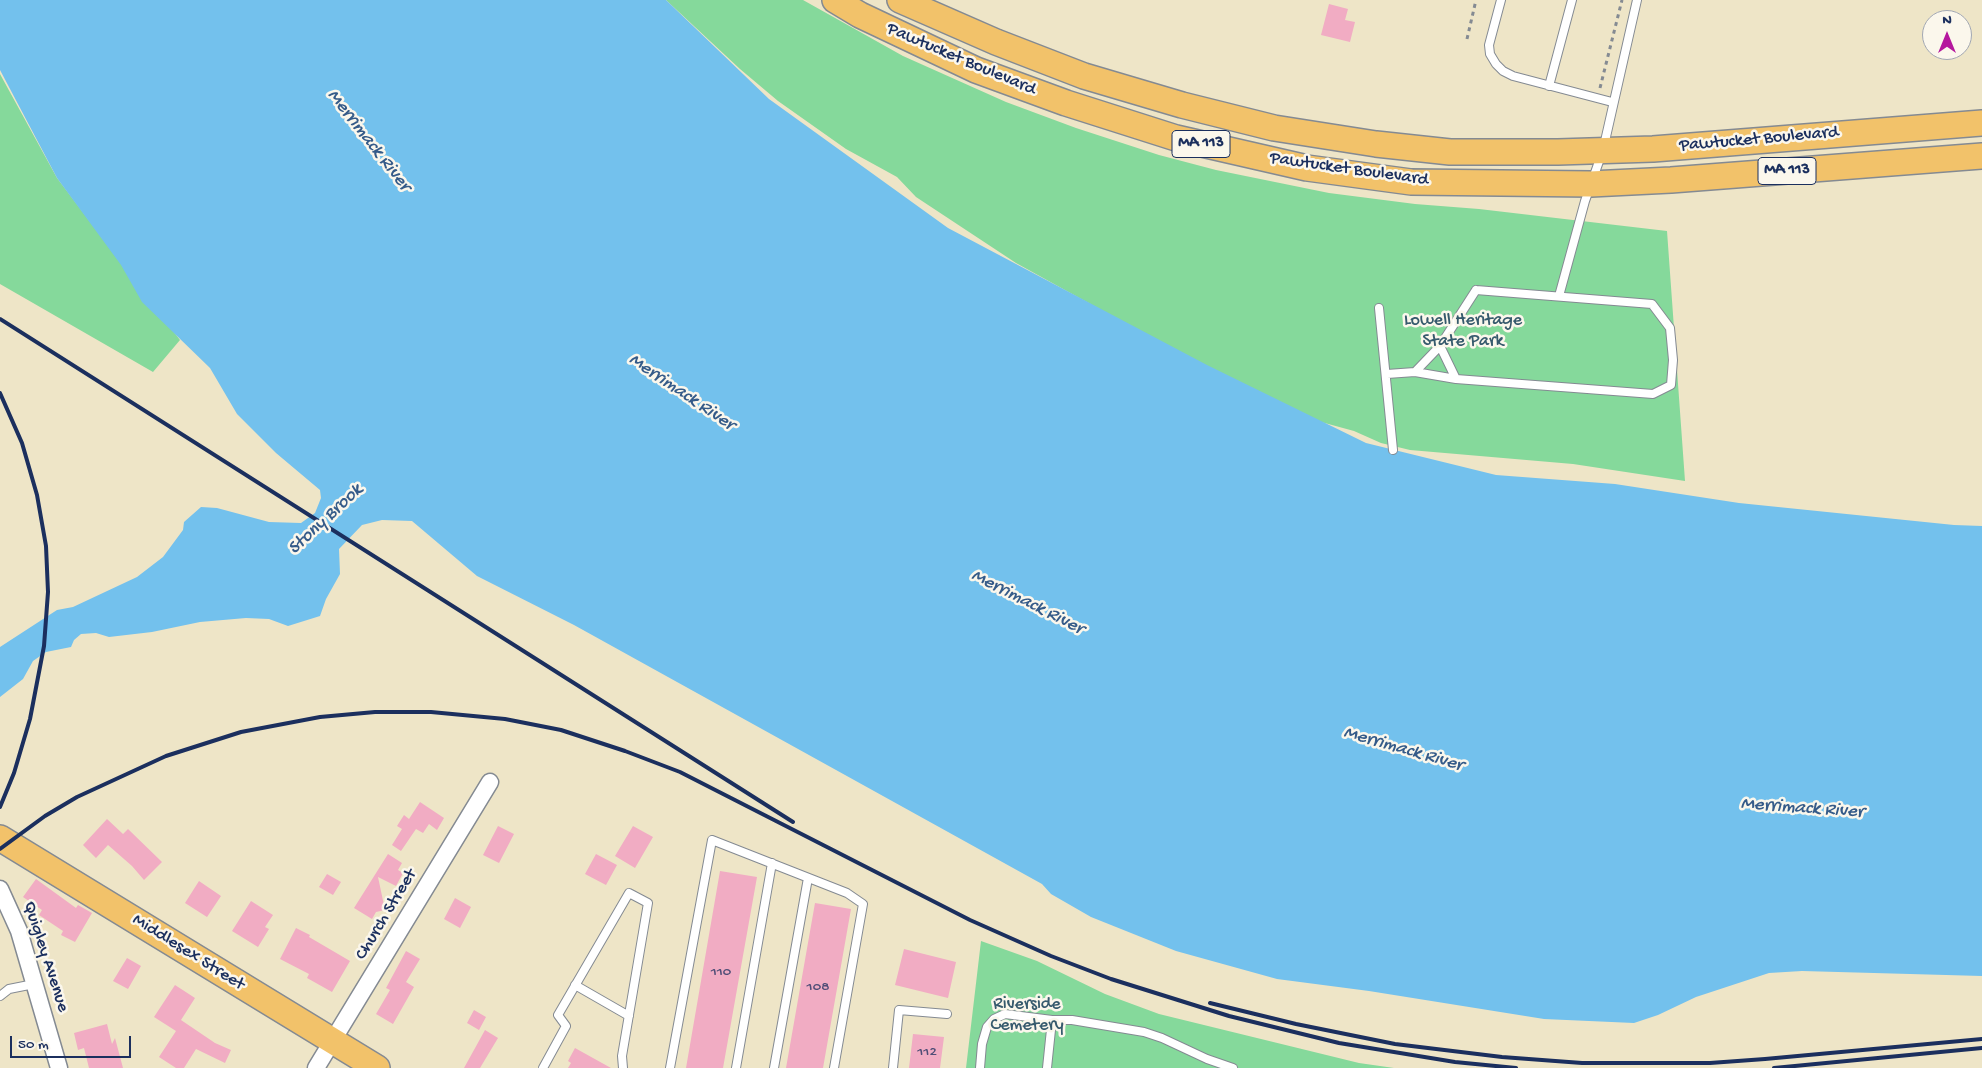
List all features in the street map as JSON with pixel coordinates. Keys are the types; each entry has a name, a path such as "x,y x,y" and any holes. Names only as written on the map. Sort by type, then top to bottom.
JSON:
{"main road":[{"name":"Pawtucket Boulevard","path":"835,0 860,15 976,70 1066,103 1176,138 1307,168 1411,182 1591,184 1671,180 1982,156"},
{"name":"Pawtucket Boulevard","path":"900,0 996,42 1084,76 1182,105 1274,128 1376,144 1450,152 1653,149 1982,123"},
{"name":"Middlesex Street","path":"0,838 377,1068"}],"street":[{"name":"Church Street","path":"316,1068 490,782"},
{"name":"Quigley Avenue","path":"0,888 19,931 58,1068"}],"lane":[{"path":"1501,0 1489,45 1490,54 1503,72 1612,102"},
{"path":"1549,86 1572,0"},
{"path":"1559,296 1591,184 1603,150 1612,102 1637,0"},
{"path":"1386,374 1414,372 1456,379 1653,394 1671,384 1674,360 1670,328 1652,304 1476,290 1440,346 1414,372"},
{"path":"1379,308 1393,450"},
{"path":"1440,346 1456,379"},
{"path":"670,1068 712,840 847,893 864,904 834,1068"},
{"path":"736,1068 772,864"},
{"path":"774,1068 808,878"},
{"path":"543,1068 566,1026 558,1015 629,893 648,903 622,1056 623,1068"},
{"path":"0,996 9,990 34,984"},
{"path":"575,985 629,1016"},
{"path":"893,1068 899,1010 947,1014"},
{"path":"980,1068 985,1032 994,1018 1005,1014 1052,1020 1072,1020 1144,1032 1162,1038 1206,1059 1233,1068"},
{"path":"1047,1068 1052,1020"}],"path":[{"path":"1467,39 1476,0"},
{"path":"1596,98 1622,0"}],"green space":[{"name":"Lowell Heritage State Park","path":"666,0 803,0 903,56 1006,102 1076,128 1159,155 1216,170 1329,193 1667,231 1685,481 1573,464 1410,450 1381,443 1354,431 1288,413 1016,263 916,197 897,177 846,149 778,101 740,69"},
{"path":"0,74 57,178 180,340 153,372 0,284"},
{"name":"Riverside Cemetery","path":"981,941 1037,961 1105,994 1159,1014 1359,1063 1394,1068 966,1068"}],"water":[{"path":"0,0 666,0 769,99 948,228 1207,365 1366,443 1496,475 1615,484 1739,503 1954,525 1982,526 1982,976 1802,971 1769,973 1696,997 1658,1015 1634,1023 1544,1019 1369,991 1277,979 1176,951 1091,917 1051,894 1042,884 574,625 477,576 412,521 382,520 362,525 339,549 340,574 326,599 320,616 288,626 269,619 246,618 200,622 152,632 109,637 96,633 81,634 74,640 71,647 46,652 33,661 23,679 0,697 0,647 57,610 73,607 137,577 163,557 183,530 184,522 201,507 217,508 269,522 301,523 315,513 321,498 320,490 276,453 237,414 210,368 142,302 121,265 57,178 0,70"}],"building":[{"path":"1329,4 1348,9 1345,20 1355,22 1350,42 1321,35"},
{"path":"420,802 444,818 437,830 429,824 423,833 416,829 401,851 392,845 402,829 397,826 404,815 409,819"},
{"path":"107,819 123,834 128,829 162,862 144,880 132,866 108,845 96,858 83,845"},
{"path":"498,826 514,834 499,863 483,855"},
{"path":"633,826 653,837 635,868 615,856"},
{"path":"388,854 402,863 398,870 403,873 396,886 378,877 385,910 376,912 372,919 354,908"},
{"path":"596,854 617,865 606,885 585,874"},
{"path":"720,871 757,877 723,1068 686,1068"},
{"path":"327,874 341,882 333,895 319,887"},
{"path":"36,879 76,908 78,905 92,913 75,942 61,935 63,931 39,915 42,910 23,897"},
{"path":"199,881 221,896 207,917 185,903"},
{"path":"455,898 471,907 460,928 444,919"},
{"path":"251,901 273,915 265,927 269,929 258,947 232,931"},
{"path":"815,903 851,909 823,1068 786,1068"},
{"path":"296,928 350,961 332,992 307,978 309,974 280,959"},
{"path":"904,949 956,962 948,998 895,985"},
{"path":"406,951 420,959 406,982 414,987 393,1024 376,1014 390,990 386,988"},
{"path":"127,958 141,966 128,989 113,981"},
{"path":"175,985 195,998 181,1020 215,1043 231,1050 225,1063 196,1049 184,1068 176,1068 159,1057 176,1031 154,1017"},
{"path":"474,1010 486,1017 479,1030 467,1023"},
{"path":"107,1024 112,1044 115,1038 123,1068 89,1068 84,1048 78,1050 74,1033"},
{"path":"485,1030 498,1038 480,1068 464,1068"},
{"path":"913,1034 944,1037 940,1068 909,1068"},
{"path":"575,1048 611,1068 568,1068 571,1063 568,1061"}],"railway":[{"path":"0,319 793,822"},
{"path":"0,393 22,443 37,495 46,546 48,592 44,646 30,719 14,773 0,807"},
{"path":"0,849 45,816 77,797 166,756 241,732 320,717 375,712 431,712 505,719 561,730 680,772 970,920 1051,956 1111,979 1229,1016 1339,1043 1455,1062 1516,1068"},
{"path":"1210,1003 1296,1024 1395,1044 1502,1057 1582,1063 1710,1063 1982,1039"},
{"path":"1774,1068 1982,1048"}],"water label":[{"name":"Merrimack River","path":"368,141"},
{"name":"Merrimack River","path":"681,393"},
{"name":"Stony Brook","path":"326,520"},
{"name":"Merrimack River","path":"1027,603"},
{"name":"Merrimack River","path":"1403,750"},
{"name":"Merrimack River","path":"1802,809"}]}
